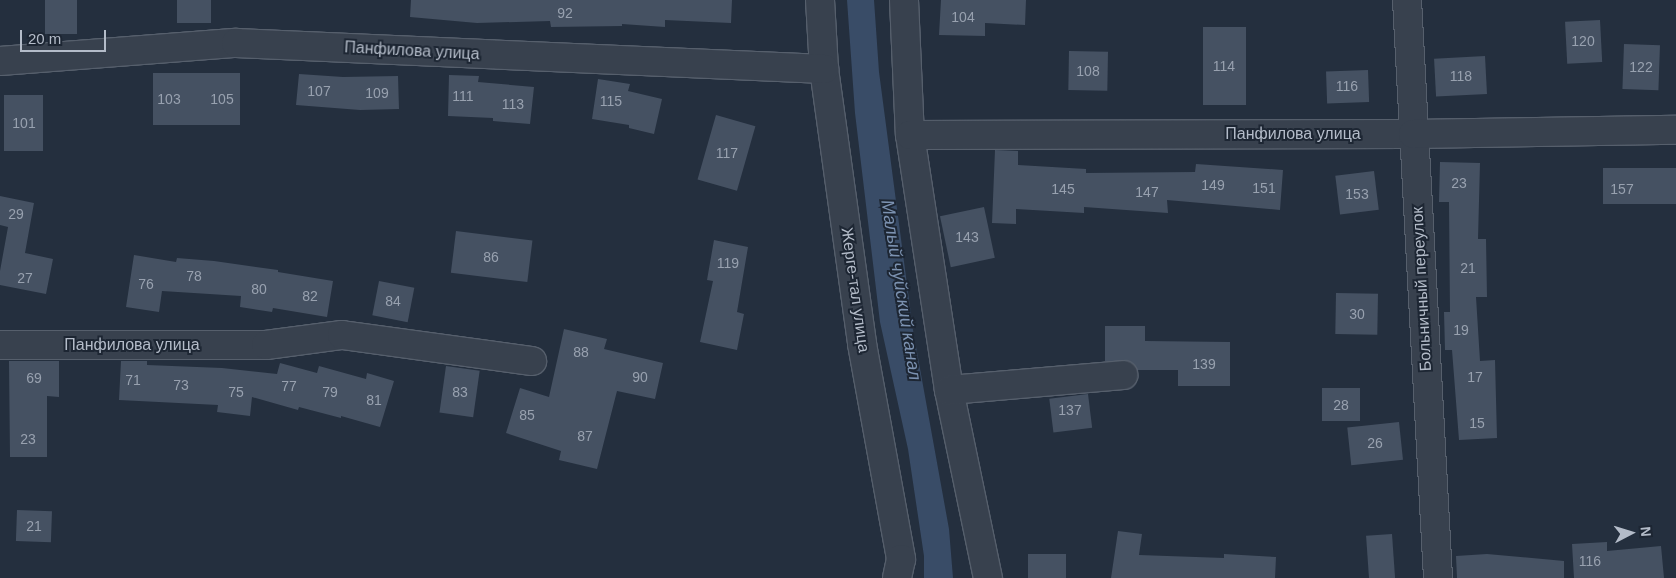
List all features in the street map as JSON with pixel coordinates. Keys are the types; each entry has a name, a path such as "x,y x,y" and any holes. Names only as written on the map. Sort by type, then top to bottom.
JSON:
{"street":[{"name":"Жерге-тал улица","path":"820,0 824,69 862,344 901,559 896,578"},
{"path":"904,0 910,135 949,390 988,578"},
{"name":"Больничный переулок","path":"1408,0 1413,134 1438,578"},
{"name":"Панфилова улица","path":"0,61 236,43 824,69"},
{"name":"Панфилова улица","path":"910,135 1413,134 1676,130"},
{"name":"Панфилова улица","path":"0,344 266,345 342,336 532,362"},
{"path":"949,390 1123,375"}],"water":[{"name":"Малый чуйский канал","path":"847,0 874,0 879,72 913,330 949,529 953,578 924,578 924,556 908,449 880,322 855,113"}],"building":[{"path":"45,0 77,0 77,34 45,34"},
{"path":"177,0 211,0 211,23 177,23"},
{"path":"411,0 732,0 731,23 665,20 665,27 622,24 622,26 551,27 550,21 477,23 410,17"},
{"path":"941,0 1026,0 1025,25 985,23 985,36 939,35"},
{"path":"1600,20 1602,62 1567,64 1565,22"},
{"path":"1203,27 1246,27 1246,105 1203,105"},
{"path":"1624,44 1660,45 1658,90 1622,89"},
{"path":"1069,51 1108,52 1107,91 1068,90"},
{"path":"1485,56 1487,94 1436,97 1434,59"},
{"path":"1368,70 1369,102 1327,103 1326,71"},
{"path":"153,73 240,73 240,125 153,125"},
{"path":"299,74 343,77 398,76 399,109 360,110 296,105"},
{"path":"449,75 479,76 478,82 534,87 530,124 493,121 493,118 448,116"},
{"path":"598,79 630,84 628,91 662,99 654,134 629,128 629,125 592,119"},
{"path":"4,95 43,95 43,151 4,151"},
{"path":"716,115 755,126 737,191 698,179"},
{"path":"995,150 1018,151 1018,165 1086,169 1086,173 1195,172 1196,164 1283,170 1280,210 1167,200 1168,213 1084,207 1084,213 1016,209 1016,224 992,223"},
{"path":"1440,162 1480,163 1478,239 1486,239 1487,297 1476,297 1480,361 1495,360 1497,438 1459,440 1452,350 1445,350 1444,312 1450,312 1449,202 1439,202"},
{"path":"1603,168 1676,168 1676,204 1603,204"},
{"path":"1374,171 1379,210 1340,214 1335,176"},
{"path":"0,196 34,203 25,253 53,259 46,294 0,285 0,271 8,227 0,225"},
{"path":"984,207 995,258 951,267 940,216"},
{"path":"456,231 532,240 527,282 451,273"},
{"path":"714,240 748,247 737,312 744,314 737,350 700,342 713,281 707,280"},
{"path":"134,255 176,262 177,258 214,261 278,270 278,272 333,281 327,317 273,308 272,312 240,307 241,296 162,291 159,312 126,307"},
{"path":"379,281 414,288 408,322 372,315"},
{"path":"1336,293 1378,294 1377,335 1335,334"},
{"path":"1105,326 1145,326 1145,341 1230,342 1230,386 1178,386 1178,370 1137,370 1129,361 1105,361"},
{"path":"564,329 607,339 604,349 663,363 655,399 617,391 597,469 559,460 561,451 506,433 520,388 549,397"},
{"path":"9,361 59,361 59,397 47,396 47,457 10,457"},
{"path":"121,361 147,361 147,365 222,368 277,374 280,363 317,373 319,366 366,379 367,373 394,381 380,427 299,407 298,410 252,397 250,416 217,412 218,405 119,400"},
{"path":"446,366 480,371 473,417 439,413"},
{"path":"1322,388 1360,388 1360,421 1322,421"},
{"path":"1088,394 1092,428 1053,432 1049,399"},
{"path":"1399,422 1403,460 1351,465 1347,427"},
{"path":"17,510 52,511 51,542 16,541"},
{"path":"1118,531 1142,534 1139,555 1224,558 1224,554 1276,557 1275,578 1111,578"},
{"path":"1392,534 1395,578 1369,578 1366,536"},
{"path":"1607,542 1607,551 1661,546 1664,578 1574,578 1572,544"},
{"path":"1028,554 1066,554 1066,578 1028,578"},
{"path":"1487,554 1564,561 1564,578 1457,578 1456,556"}]}
